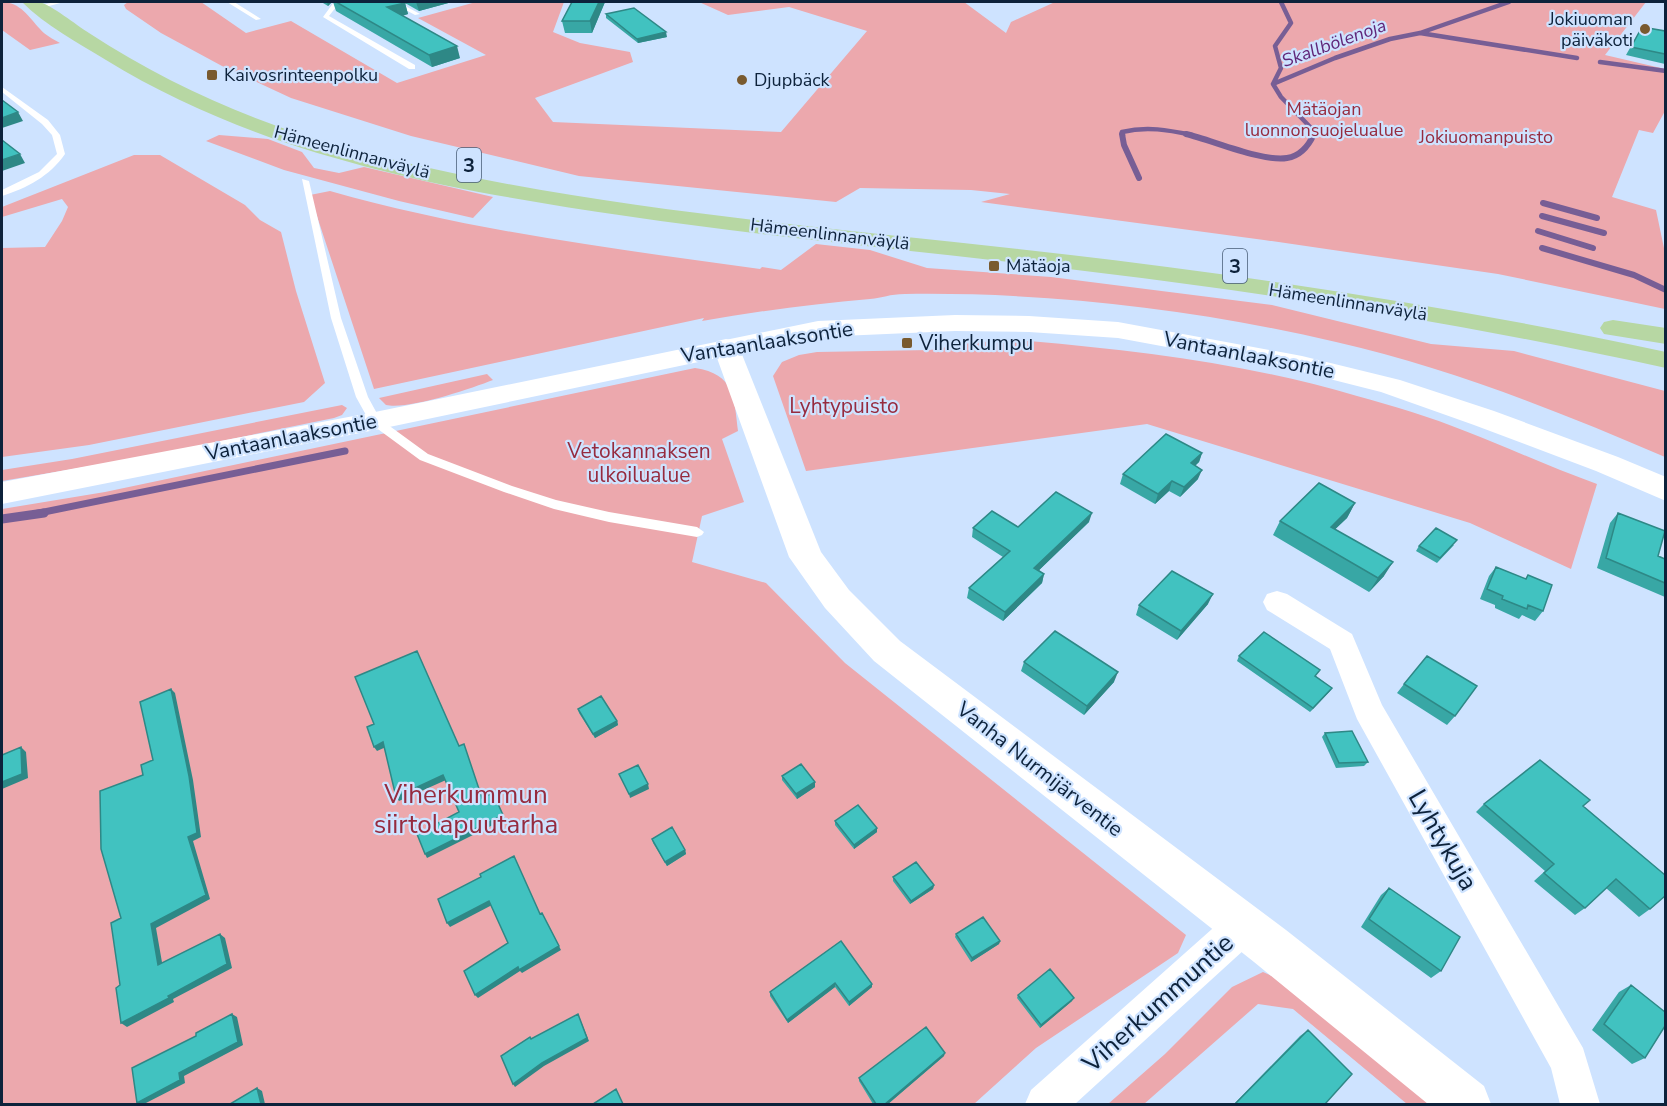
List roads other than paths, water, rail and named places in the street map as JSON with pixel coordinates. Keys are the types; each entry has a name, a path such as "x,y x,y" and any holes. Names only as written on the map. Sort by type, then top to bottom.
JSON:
{"highway":[{"name":"Hämeenlinnanväylä","path":"55,4 88,42 133,70 228,115 337,152 442,177 541,196 681,217 1116,267 1349,301 1579,340 1665,360"},
{"name":"Hämeenlinnanväylä","path":"246,100 303,122 401,149 456,163 561,181 694,201 1120,250 1349,282 1567,320 1665,341"},
{"path":"1567,320 1665,336"}],"main road":[{"name":"Vantaanlaaksontie","path":"2,493 375,421 726,347 818,330 881,325 1029,324 1118,330 1302,364 1390,386 1595,460 1665,490"},
{"name":"Vanha Nurmijärventie","path":"726,347 806,557 837,599 887,651 1243,926 1466,1104"}],"street":[{"name":"Lyhtykuja","path":"1277,602 1342,642 1368,710 1569,1062 1580,1104"},
{"name":"Viherkummuntie","path":"1045,1104 1243,926"}],"lane":[{"path":"230,2 258,20"},
{"path":"337,2 325,16 412,67"},
{"path":"394,2 417,14"},
{"path":"2,89 45,122 56,135 61,154 54,165 38,177 2,194"},
{"path":"305,181 336,318 362,397 375,421 424,457 508,489 609,518 697,532"}],"waterway":[{"name":"Mätäoja","path":"1273,84 1281,68 1275,46 1291,23 1281,2"},
{"name":"Skallbölenoja","path":"1420,33 1509,2"},
{"name":"Skallbölenoja","path":"1273,84 1335,58 1390,39 1420,33"},
{"path":"1420,33 1577,58"},
{"path":"1600,62 1666,71"},
{"name":"Mätäoja","path":"1273,84 1281,97 1315,132 1314,135"},
{"name":"Mätäoja","path":"1123,135 1122,132 1149,129 1192,135"},
{"name":"Mätäoja","path":"1122,134 1124,145 1139,178"},
{"name":"Mätäoja","path":"1186,134 1251,154 1277,158 1292,157 1300,152 1307,146 1314,134"},
{"path":"1543,203 1597,218"},
{"path":"1542,216 1604,233"},
{"path":"1538,231 1593,248"},
{"path":"1542,248 1634,275 1666,290"},
{"path":"34,514 345,451"},
{"path":"2,519 44,513"}],"place":[{"name":"Jokiuoman päiväkoti","path":"1645,29"},
{"name":"Kaivosrinteenpolku","path":"212,75"},
{"name":"Djupbäck","path":"742,80"},
{"name":"Mätäoja","path":"994,266"},
{"name":"Viherkumpu","path":"907,343"}],"park label":[{"name":"Mätäojan luonnonsuojelualue","path":"1324,119"},
{"name":"Jokiuomanpuisto","path":"1486,137"},
{"name":"Lyhtypuisto","path":"844,406"},
{"name":"Vetokannaksen ulkoilualue","path":"639,463"},
{"name":"Viherkummun siirtolapuutarha","path":"466,809"}]}
